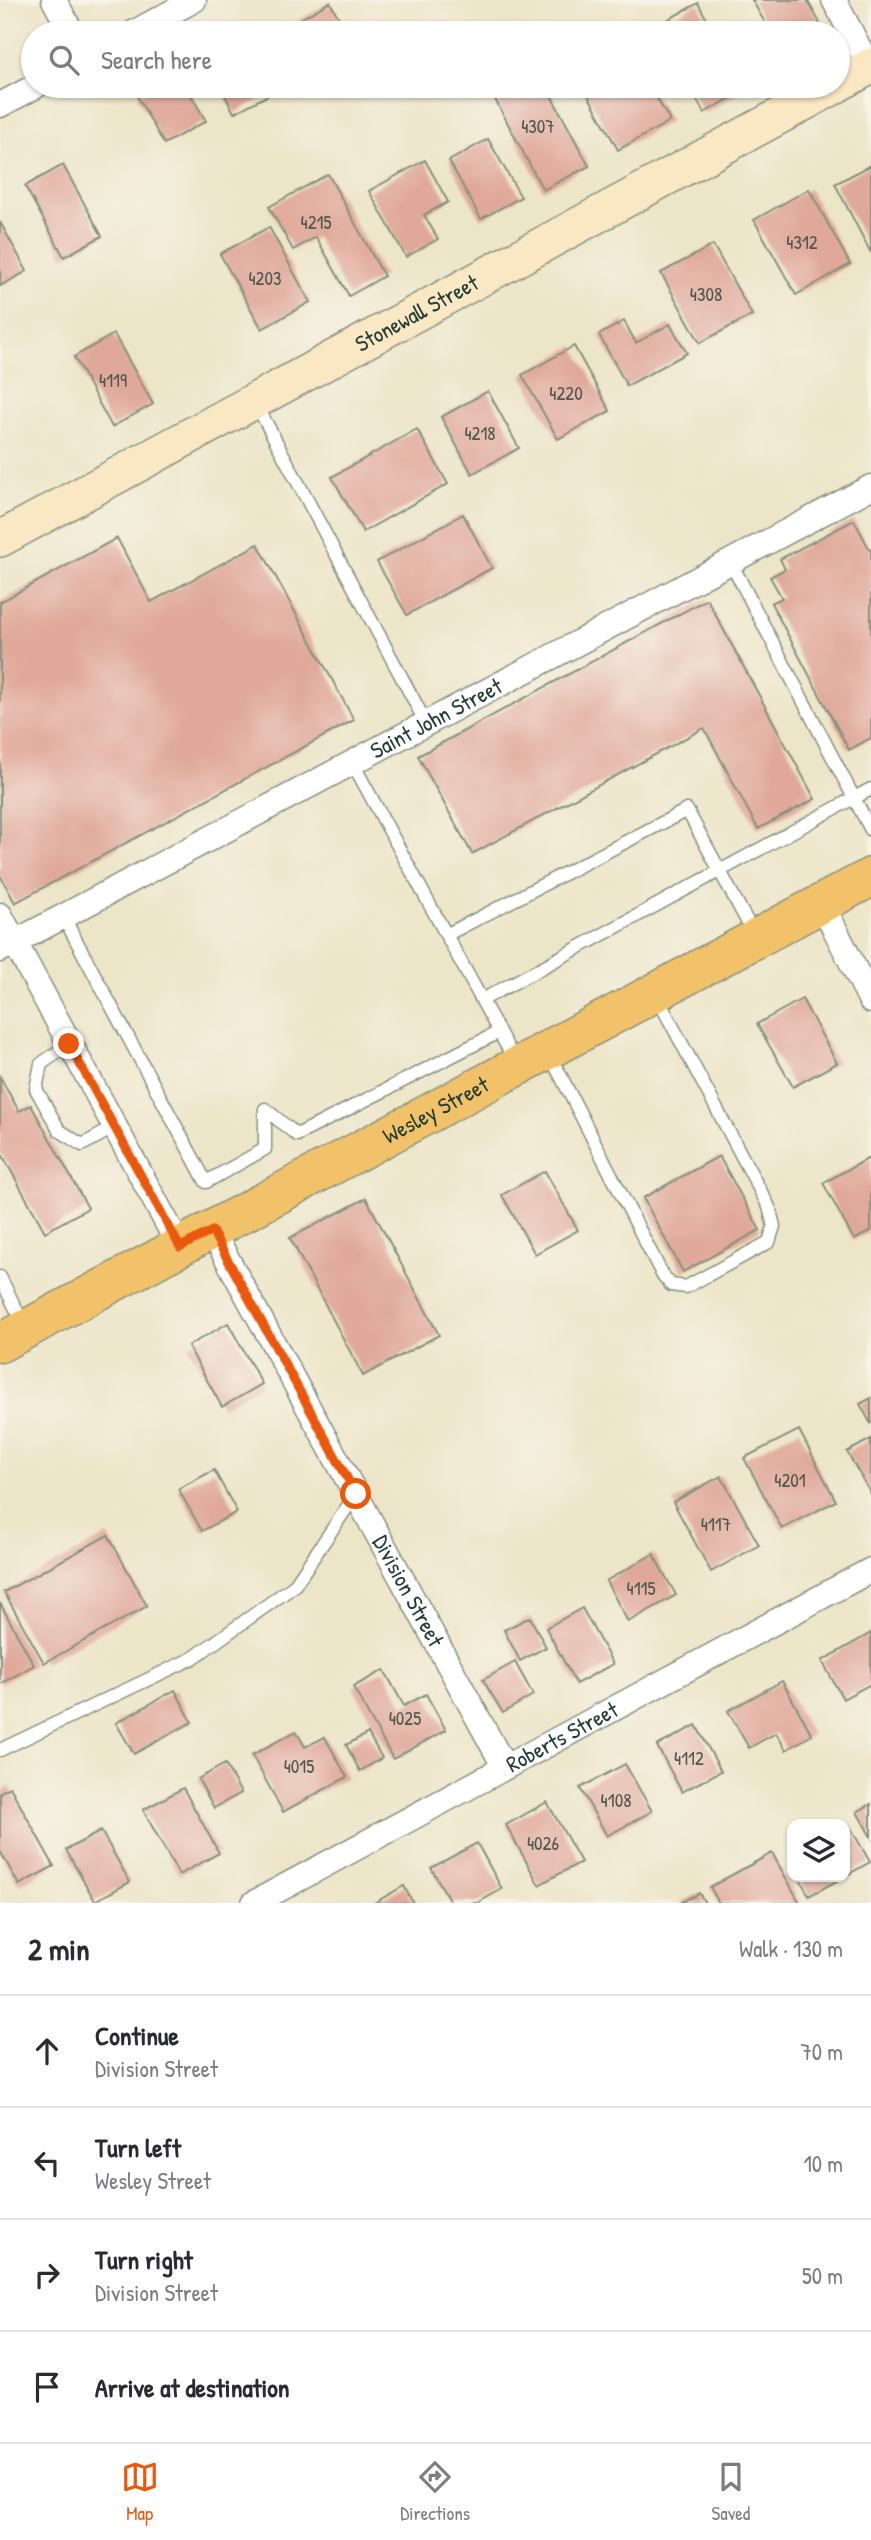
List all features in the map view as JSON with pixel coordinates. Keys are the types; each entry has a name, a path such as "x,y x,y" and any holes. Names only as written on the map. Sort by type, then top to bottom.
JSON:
{"main road":[{"name":"Wesley Street","path":"13,1336 871,877"}],"street":[{"path":"54,0 65,21"},
{"path":"155,21 194,0"},
{"path":"834,0 845,21"},
{"path":"850,30 870,67"},
{"name":"Stonewall Street","path":"850,78 870,67"},
{"path":"0,105 21,94"},
{"name":"Stonewall Street","path":"0,539 812,98"},
{"name":"Saint John Street","path":"7,946 871,487"},
{"path":"822,904 871,1001"},
{"name":"Division Street","path":"0,915 7,946 69,1044 115,1127 196,1239 356,1494 504,1766"},
{"name":"Roberts Street","path":"254,1903 871,1570"}],"lane":[{"path":"254,399 426,723"},
{"path":"730,561 871,830"},
{"path":"352,762 499,1032 533,1059 662,1274 671,1286 686,1287 769,1242 774,1226 769,1207 655,993"},
{"path":"482,1000 613,926 722,872 871,789"},
{"path":"446,935 687,810 757,939"},
{"path":"63,916 206,1182 265,1149 265,1109 297,1135 499,1032"},
{"path":"69,1044 41,1064 36,1089 58,1130 82,1145 115,1127"},
{"path":"0,1277 13,1336"},
{"path":"0,1750 193,1658 294,1586 356,1494"}],"building":[{"path":"752,0 807,0 819,21 764,21"},
{"path":"330,2 340,21 297,21"},
{"path":"698,3 708,21 665,21"},
{"path":"138,98 193,98 206,121 164,144"},
{"path":"226,98 263,98 234,113"},
{"path":"494,98 552,98 589,166 543,190"},
{"path":"590,98 657,98 670,121 618,150"},
{"path":"696,98 731,98 704,113"},
{"path":"488,139 521,197 481,219 449,161"},
{"path":"425,160 448,202 424,215 438,239 406,257 369,191"},
{"path":"63,165 102,236 64,257 25,186"},
{"path":"871,165 871,253 835,184"},
{"path":"328,174 384,276 349,296 316,237 293,250 269,207"},
{"path":"809,189 850,264 796,295 754,220"},
{"path":"0,222 27,271 0,286"},
{"path":"269,227 310,302 262,329 220,254"},
{"path":"713,245 752,315 700,343 661,273"},
{"path":"624,321 636,343 670,324 687,353 627,386 599,335"},
{"path":"114,334 153,404 112,427 74,357"},
{"path":"574,346 610,411 558,439 522,375"},
{"path":"488,391 519,448 472,474 441,417"},
{"path":"417,429 448,484 363,532 332,477"},
{"path":"463,514 492,568 407,615 377,562"},
{"path":"854,520 871,552 871,738 849,750 771,603 782,598 770,577 785,569 780,559"},
{"path":"117,538 151,602 258,544 354,720 15,903 0,875 0,602"},
{"path":"707,599 815,799 758,829 704,728 472,854 418,756"},
{"path":"802,999 837,1063 793,1087 757,1024"},
{"path":"0,1077 19,1111 31,1105 88,1208 45,1232 0,1151"},
{"path":"719,1156 760,1230 683,1272 643,1198"},
{"path":"871,1157 871,1231 854,1240 823,1183"},
{"path":"545,1171 578,1230 535,1254 502,1195"},
{"path":"366,1198 439,1335 363,1376 290,1238"},
{"path":"228,1323 262,1384 222,1407 188,1346"},
{"path":"871,1398 871,1424 860,1404"},
{"path":"799,1430 836,1501 782,1529 744,1458"},
{"path":"871,1439 871,1494 847,1452"},
{"path":"214,1470 237,1512 202,1531 178,1489"},
{"path":"721,1476 759,1545 711,1572 673,1502"},
{"path":"108,1535 147,1606 44,1663 4,1592"},
{"path":"653,1554 676,1595 628,1622 606,1581"},
{"path":"0,1603 34,1665 0,1684"},
{"path":"582,1608 613,1664 576,1684 546,1628"},
{"path":"530,1617 546,1647 520,1661 504,1630"},
{"path":"871,1633 871,1684 843,1699 822,1661"},
{"path":"515,1662 533,1695 503,1713 483,1680"},
{"path":"384,1670 404,1706 426,1694 446,1730 393,1759 353,1687"},
{"path":"782,1681 812,1735 786,1750 776,1733 749,1748 728,1711"},
{"path":"175,1690 192,1722 134,1754 116,1723"},
{"path":"696,1725 721,1771 682,1792 657,1746"},
{"path":"296,1731 305,1747 325,1737 347,1777 283,1812 252,1755"},
{"path":"368,1733 382,1758 360,1771 346,1745"},
{"path":"225,1764 241,1793 214,1808 198,1779"},
{"path":"625,1764 652,1811 607,1836 580,1788"},
{"path":"10,1787 54,1866 19,1885 0,1851 0,1792"},
{"path":"183,1788 219,1853 179,1875 143,1810"},
{"path":"547,1802 581,1862 539,1885 506,1825"},
{"path":"871,1804 871,1837 857,1812"},
{"path":"850,1827 870,1862 850,1873"},
{"path":"101,1831 130,1882 95,1901 66,1850"},
{"path":"477,1843 502,1889 477,1903 451,1903 431,1868"},
{"path":"772,1853 800,1903 719,1903 710,1887"},
{"path":"802,1882 835,1882 809,1896"},
{"path":"404,1886 413,1903 374,1903"},
{"path":"699,1893 705,1903 680,1903"}],"route":[{"path":"69,1044 180,1247 212,1231 356,1494"}]}
